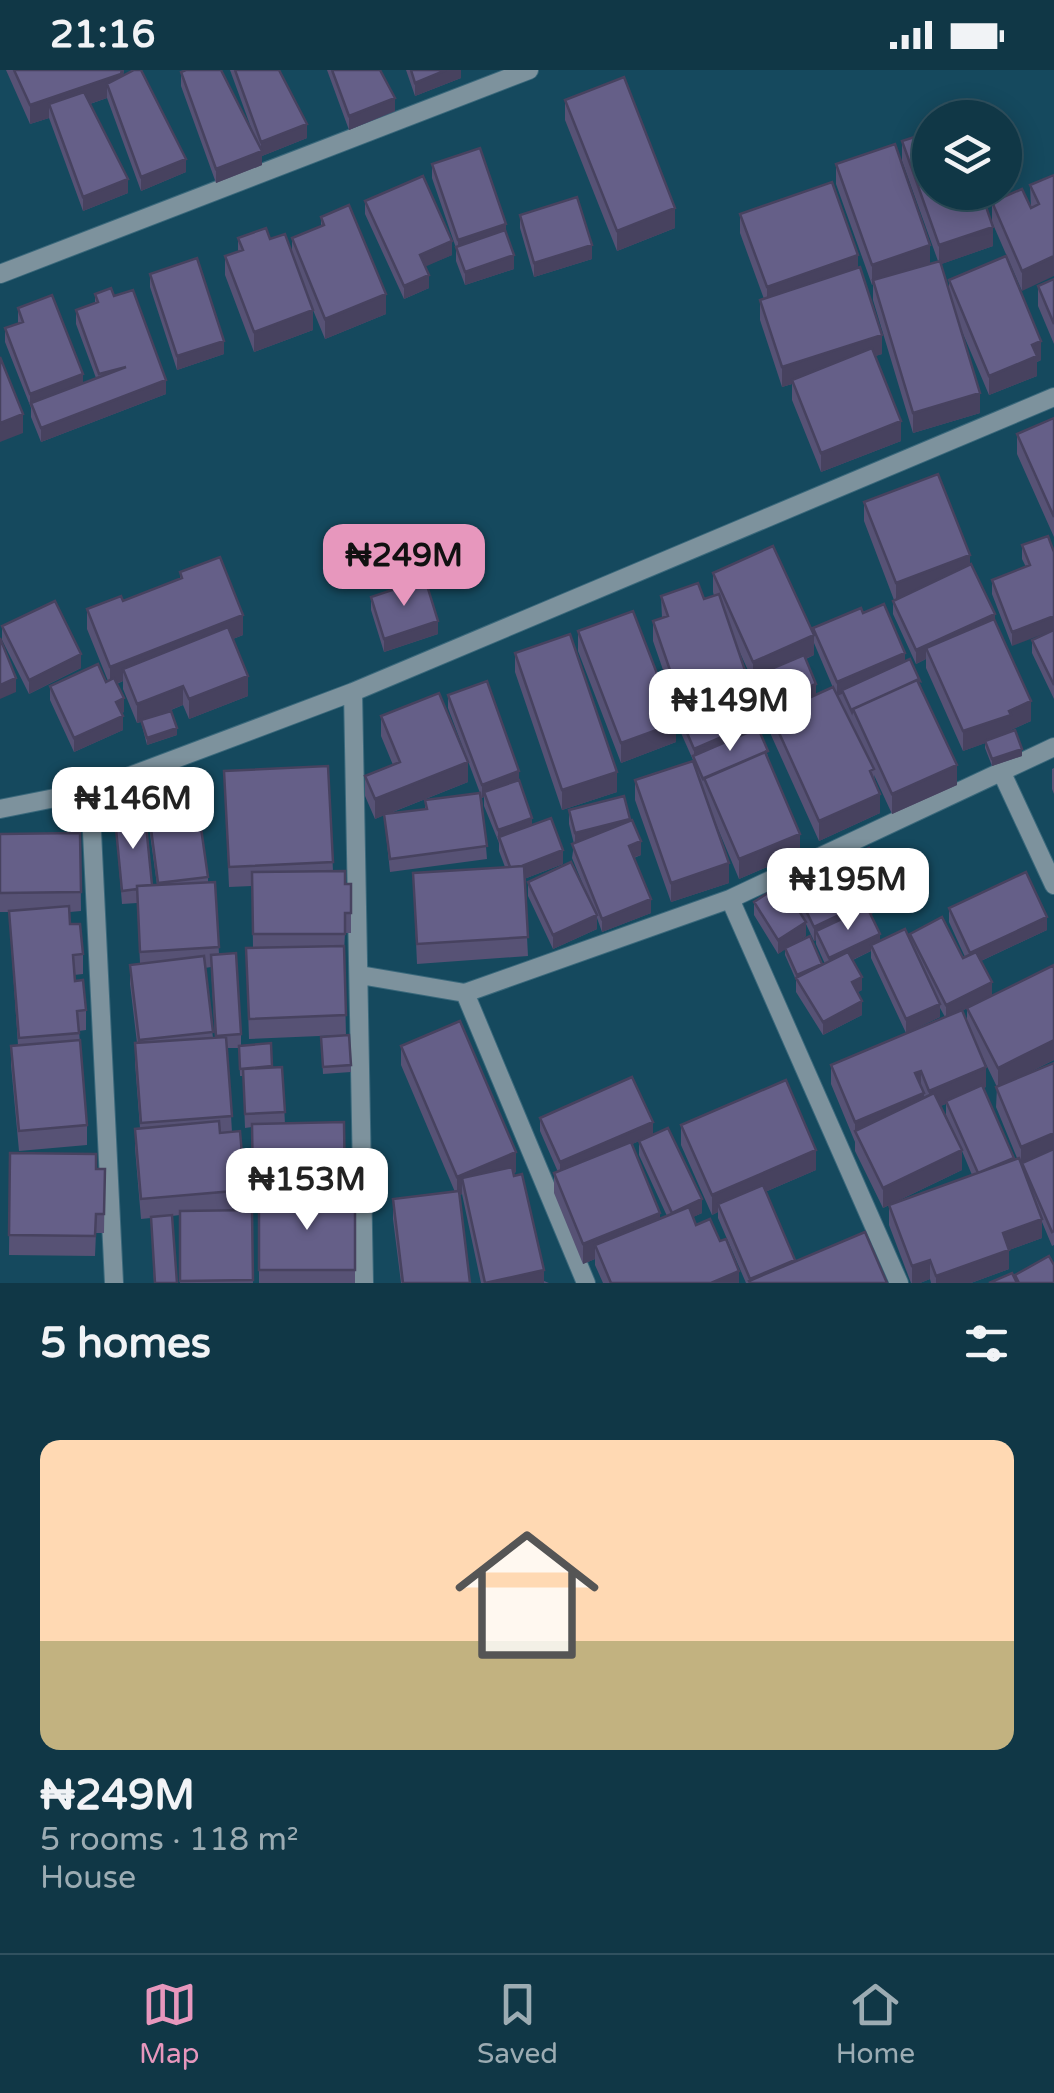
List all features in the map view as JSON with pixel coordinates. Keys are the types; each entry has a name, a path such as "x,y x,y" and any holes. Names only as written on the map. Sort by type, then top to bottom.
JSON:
{"street":[{"path":"0,274 529,70"},
{"path":"0,809 90,790 352,692 1054,397"},
{"path":"352,692 364,1283"},
{"path":"360,975 465,993 730,898 1054,747"},
{"path":"1001,772 1054,885"},
{"path":"90,790 114,1283"},
{"path":"730,898 899,1283"},
{"path":"465,993 586,1283"}],"building":[{"path":"14,70 122,70 121,74 30,105"},
{"path":"141,70 186,159 141,177 107,84"},
{"path":"221,70 262,151 216,169 181,72"},
{"path":"235,70 279,70 307,124 261,142"},
{"path":"332,70 380,70 395,98 349,116"},
{"path":"411,70 446,70 415,83"},
{"path":"624,77 675,208 617,231 565,100"},
{"path":"84,92 128,179 83,197 49,104"},
{"path":"912,138 912,169 902,141"},
{"path":"895,144 912,193 912,210 918,210 930,245 872,265 836,164"},
{"path":"480,148 506,224 458,240 432,164"},
{"path":"1054,175 1054,256 1022,271 995,210 1022,210 1022,189 1031,208 1039,204 1030,185"},
{"path":"423,176 452,241 420,255 429,275 404,286 365,201"},
{"path":"832,182 858,255 767,287 740,214"},
{"path":"577,197 592,245 534,263 520,215"},
{"path":"349,205 386,294 325,319 292,238 324,225 321,217"},
{"path":"927,210 987,210 993,227 939,245"},
{"path":"266,228 270,239 285,234 313,310 254,332 225,256 243,250 238,238"},
{"path":"505,230 514,255 465,272 456,247"},
{"path":"1006,256 1041,341 1032,345 1037,356 989,376 949,280"},
{"path":"197,258 224,341 177,356 150,274"},
{"path":"940,261 980,393 913,413 873,280"},
{"path":"860,267 882,335 782,367 760,300"},
{"path":"1054,279 1054,324 1038,286"},
{"path":"111,288 114,296 133,290 166,380 41,428 31,403 126,367 99,374 76,310 98,302 95,294"},
{"path":"52,295 83,374 30,394 5,328 23,322 18,308"},
{"path":"872,348 901,421 821,453 792,380"},
{"path":"0,357 23,414 0,423"},
{"path":"1054,418 1054,517 1017,434"},
{"path":"938,474 970,555 896,583 864,502"},
{"path":"1048,536 1054,552 1054,616 1012,632 992,580 1030,565 1022,545"},
{"path":"773,546 814,635 753,662 713,573"},
{"path":"220,557 243,615 110,667 87,609 121,596 123,601 182,578 180,572"},
{"path":"971,564 995,614 916,650 893,601"},
{"path":"425,579 438,621 384,639 371,597"},
{"path":"698,583 704,599 719,594 749,682 723,691 718,676 711,678 717,694 682,705 653,621 668,616 661,596"},
{"path":"55,601 81,654 29,680 2,626"},
{"path":"884,604 905,653 837,682 813,628 861,608 863,613"},
{"path":"633,611 676,723 621,743 578,631"},
{"path":"994,619 1031,701 1009,711 1011,715 963,731 926,648"},
{"path":"228,627 248,676 189,699 183,686 137,704 123,669"},
{"path":"1054,630 1054,685 1032,640"},
{"path":"570,634 617,772 562,790 515,653"},
{"path":"0,638 16,678 0,685"},
{"path":"804,655 816,684 763,706 750,678"},
{"path":"910,659 920,681 852,712 842,690"},
{"path":"98,664 106,682 114,678 124,698 116,702 123,716 74,738 50,686"},
{"path":"917,680 957,765 892,794 853,709"},
{"path":"487,681 519,771 482,785 448,695"},
{"path":"833,687 874,769 870,771 880,794 819,821 771,715"},
{"path":"746,691 759,721 694,749 681,719"},
{"path":"439,693 468,762 375,799 365,776 400,762 381,716"},
{"path":"171,711 177,728 147,738 141,720"},
{"path":"758,728 768,751 703,779 693,756"},
{"path":"1015,730 1022,749 992,759 985,741"},
{"path":"765,752 800,834 739,859 704,778"},
{"path":"693,761 729,863 671,883 635,780"},
{"path":"328,766 333,862 229,867 224,771"},
{"path":"519,780 532,818 498,830 484,792"},
{"path":"480,793 487,846 390,859 384,814 427,809 425,800"},
{"path":"624,796 630,819 575,833 569,810"},
{"path":"199,814 208,877 158,883 150,821"},
{"path":"145,815 152,885 122,891 115,818"},
{"path":"551,818 563,850 510,867 499,837"},
{"path":"632,820 641,841 629,846 651,899 602,919 572,844"},
{"path":"80,833 81,892 0,893 0,834"},
{"path":"869,848 890,891 814,927 793,884"},
{"path":"571,862 597,915 553,935 528,882"},
{"path":"524,866 528,937 417,944 413,873"},
{"path":"345,871 345,884 351,884 351,913 345,913 345,934 253,934 252,872"},
{"path":"1026,872 1047,917 970,953 949,908"},
{"path":"215,882 219,947 140,952 137,886"},
{"path":"782,884 806,922 778,940 754,902"},
{"path":"69,906 70,924 80,924 83,954 73,955 75,981 83,980 86,1010 77,1011 79,1033 19,1038 9,911"},
{"path":"867,907 880,934 829,958 816,931"},
{"path":"942,917 963,958 976,952 992,982 946,1005 910,934"},
{"path":"905,929 940,1004 906,1019 871,945"},
{"path":"810,936 822,964 797,975 785,948"},
{"path":"344,946 346,1015 249,1019 246,948"},
{"path":"848,952 862,977 852,982 862,1001 823,1022 796,978"},
{"path":"236,953 241,1034 216,1036 211,955"},
{"path":"204,956 213,1032 139,1040 130,965"},
{"path":"1054,965 1054,1040 998,1068 967,1008"},
{"path":"962,1010 986,1067 929,1091 921,1071 915,1073 924,1093 855,1122 831,1065"},
{"path":"460,1021 516,1152 457,1177 401,1046"},
{"path":"349,1035 351,1065 323,1067 321,1037"},
{"path":"226,1037 232,1116 141,1123 135,1043"},
{"path":"80,1040 87,1125 19,1131 11,1046"},
{"path":"271,1043 272,1066 240,1069 239,1046"},
{"path":"1054,1063 1054,1133 1021,1147 996,1087"},
{"path":"282,1067 285,1112 245,1114 243,1069"},
{"path":"632,1077 653,1122 560,1162 540,1118"},
{"path":"786,1080 816,1150 712,1195 681,1125"},
{"path":"982,1085 1014,1158 978,1173 946,1101"},
{"path":"934,1093 962,1150 883,1188 855,1131"},
{"path":"219,1121 220,1133 240,1131 245,1190 141,1199 135,1129"},
{"path":"344,1122 345,1188 253,1190 252,1124"},
{"path":"668,1128 702,1199 672,1213 639,1141"},
{"path":"631,1142 660,1213 583,1244 554,1173"},
{"path":"1054,1149 1054,1231 1052,1232 1022,1163"},
{"path":"10,1153 96,1154 96,1169 105,1169 104,1214 96,1214 95,1236 9,1235"},
{"path":"1019,1158 1042,1219 1003,1233 1009,1250 936,1276 930,1260 912,1266 889,1205"},
{"path":"512,1167 514,1176 522,1174 544,1270 485,1283 462,1178"},
{"path":"763,1185 795,1260 750,1279 718,1204"},
{"path":"459,1191 470,1283 403,1283 393,1199"},
{"path":"259,1196 355,1196 355,1270 259,1270"},
{"path":"689,1207 696,1225 710,1219 720,1241 726,1239 739,1271 711,1283 611,1283 595,1245"},
{"path":"252,1210 253,1280 180,1281 180,1211"},
{"path":"172,1215 177,1283 155,1283 151,1217"},
{"path":"865,1232 887,1283 749,1281"},
{"path":"1049,1256 1054,1265 1054,1283 1019,1283 1015,1275"},
{"path":"1012,1273 1017,1283 989,1283"}]}
